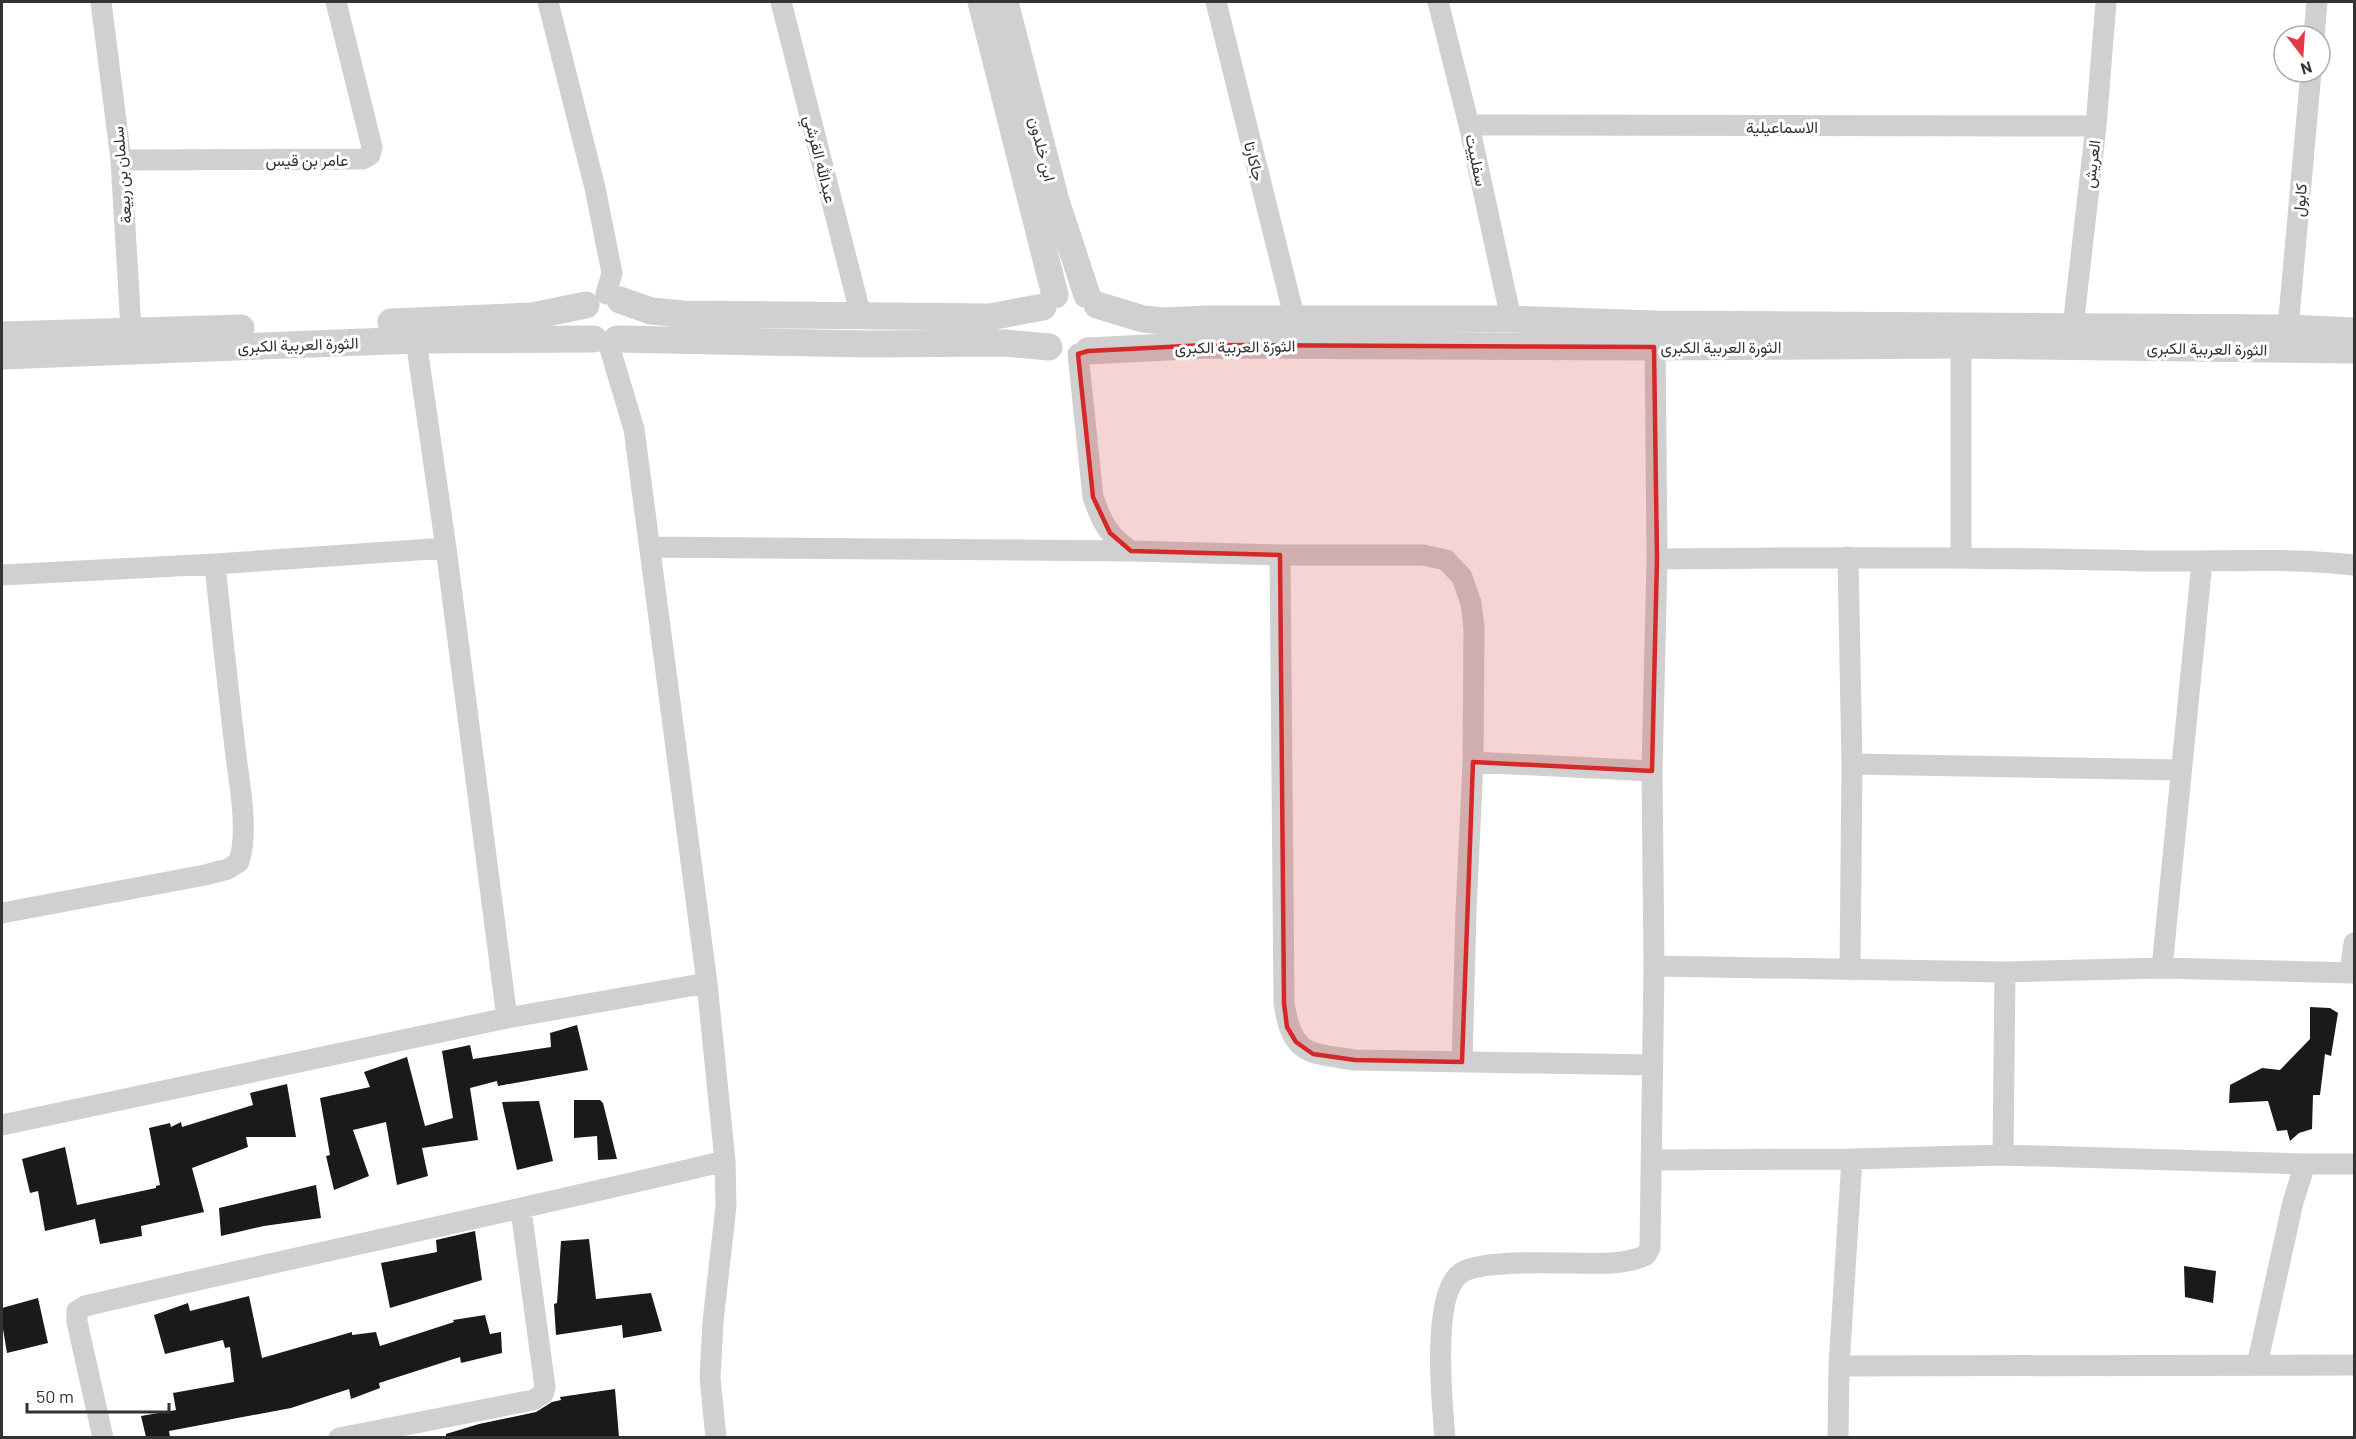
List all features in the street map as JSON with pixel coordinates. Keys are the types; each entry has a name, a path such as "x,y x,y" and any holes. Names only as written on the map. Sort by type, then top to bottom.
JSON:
{"street":[{"name":"سلمان بن ربيعة","path":"101,2 122,160 132,340"},
{"name":"عامر بن قيس","path":"122,160 363,159 370,155 372,147 336,2"},
{"path":"548,2 595,188 612,273 604,300 582,320 584,328 606,340 634,429 707,983 725,1161 726,1206 713,1322 710,1378 716,1437"},
{"name":"عبدالله القرشي","path":"781,2 861,316"},
{"name":"ابن خلدون","path":"981,2 1049,301"},
{"name":"ابن خلدون","path":"1005,2 1056,201 1092,300"},
{"name":"جاكارتا","path":"1216,2 1295,320"},
{"name":"سفلييت","path":"1438,2 1469,125 1511,319"},
{"name":"العريش","path":"2073,327 2096,126 2106,2"},
{"path":"2315,24 2317,2"},
{"name":"كابول","path":"2288,328 2310,84"},
{"name":"الاسماعيلية","path":"1469,125 2096,126"},
{"path":"1069,291 1092,300 1102,314 1101,335 1083,352 1068,356 1049,347 1042,338 1039,317 1049,301 1069,291"},
{"path":"604,300 626,306 629,320 627,328 606,340"},
{"name":"الثورة العربية الكبرى","path":"2,356 249,327 532,316 604,300 684,314 990,317 1049,301"},
{"name":"الثورة العربية الكبرى","path":"1092,300 1143,319 1164,321 1206,332 1655,335 2073,327 2288,328 2355,331"},
{"name":"الثورة العربية الكبرى","path":"1083,352 1295,320 1511,319 1655,335 1961,345 2355,350"},
{"name":"الثورة العربية الكبرى","path":"2,335 132,340 606,340 867,345 1005,343 1049,347"},
{"path":"1445,1437 1441,1369 1442,1322 1448,1290 1461,1273 1482,1267 1524,1263 1629,1261 1646,1256 1650,1248 1654,966 1652,771 1657,559 1655,335"},
{"path":"416,340 446,548 507,1017"},
{"path":"1961,345 1961,557"},
{"path":"1083,352 1094,497 1099,516 1110,533 1118,543 1131,551"},
{"path":"650,547 1423,555 1446,560 1462,577 1471,603 1474,628 1473,762 1462,1062"},
{"path":"2,575 214,564 446,548"},
{"path":"1280,555 1284,1004 1287,1026 1296,1042 1313,1054 1355,1060 1652,1065"},
{"path":"1657,559 1848,556 2202,562 2315,561 2355,565"},
{"path":"1848,556 1852,764 1850,970"},
{"path":"2162,968 2202,562"},
{"path":"2,913 205,875 228,869 239,862 243,834 239,785 214,564"},
{"path":"1473,762 1652,771"},
{"path":"1852,764 2181,770"},
{"path":"1654,966 2005,972 2162,968 2352,973 2355,943"},
{"path":"2003,1155 2005,972"},
{"path":"2,1125 507,1017 707,983"},
{"path":"1652,1160 1852,1159 2003,1155 2355,1164"},
{"path":"1838,1437 1839,1366 1852,1159"},
{"path":"103,1437 77,1323 77,1311 85,1306 316,1252 521,1210 725,1161"},
{"path":"2257,1365 2293,1202 2305,1164"},
{"path":"339,1437 533,1400 543,1394 545,1387 521,1210"},
{"path":"1839,1366 2355,1365"}],"highlighted area":[{"path":"1206,345 1654,347 1657,559 1652,771 1473,762 1462,1062 1355,1060 1313,1054 1296,1042 1287,1027 1284,1003 1280,555 1131,551 1110,533 1093,497 1078,354 1088,351"}],"building":[{"path":"2310,1007 2330,1008 2338,1013 2331,1056 2325,1054 2320,1095 2313,1095 2312,1129 2299,1133 2290,1141 2287,1130 2277,1131 2268,1101 2229,1103 2230,1085 2262,1068 2280,1070 2310,1039"},
{"path":"577,1025 588,1070 498,1086 497,1081 470,1088 478,1140 422,1148 428,1176 397,1185 386,1122 353,1130 369,1176 334,1190 326,1156 330,1155 320,1098 370,1087 364,1072 407,1057 425,1126 453,1118 442,1051 470,1045 473,1059 551,1047 550,1033"},
{"path":"287,1084 296,1137 246,1137 248,1147 192,1168 204,1212 141,1226 142,1236 100,1244 95,1219 45,1231 38,1191 30,1193 22,1159 65,1147 77,1205 156,1188 160,1185 149,1128 170,1123 171,1127 181,1122 182,1127 253,1105 250,1093"},
{"path":"574,1100 600,1100 603,1103 617,1159 598,1160 597,1136 574,1138"},
{"path":"539,1101 553,1161 517,1170 502,1102"},
{"path":"316,1185 321,1218 264,1226 221,1236 219,1208"},
{"path":"475,1231 482,1280 390,1308 381,1263 437,1252 436,1240"},
{"path":"589,1239 596,1299 651,1293 662,1331 623,1338 622,1325 556,1335 554,1304 557,1303 561,1241"},
{"path":"2184,1266 2216,1271 2213,1303 2185,1297"},
{"path":"249,1296 262,1358 352,1332 352,1335 376,1332 380,1346 454,1322 453,1320 485,1315 490,1334 501,1332 502,1353 461,1363 460,1357 379,1383 380,1388 351,1399 349,1389 291,1408 169,1431 170,1437 146,1437 141,1416 176,1410 173,1393 234,1382 230,1347 225,1348 223,1340 165,1354 154,1315 188,1303 190,1311"},
{"path":"38,1298 48,1343 7,1353 2,1308"},
{"path":"615,1389 619,1437 446,1437 446,1434 479,1424 536,1412 552,1402 561,1400 560,1397"}]}
